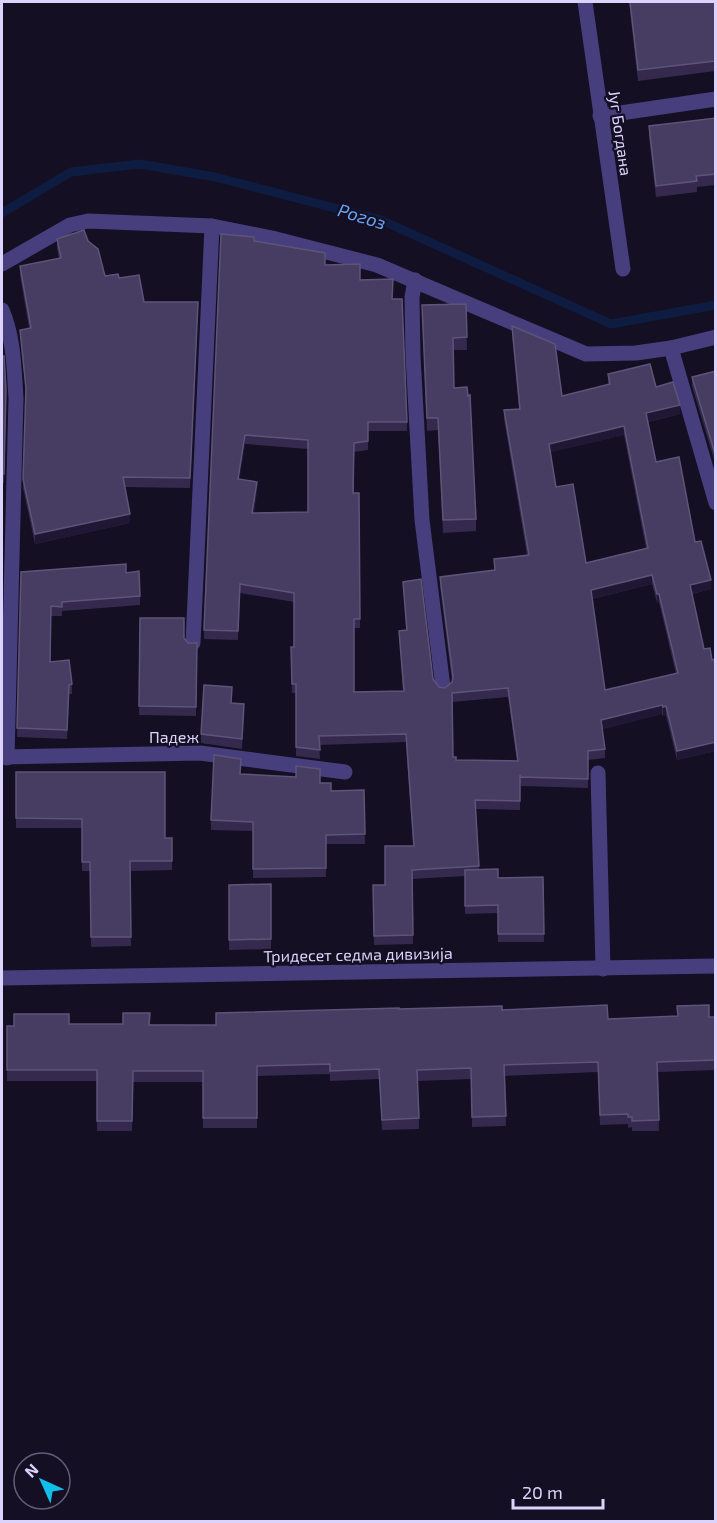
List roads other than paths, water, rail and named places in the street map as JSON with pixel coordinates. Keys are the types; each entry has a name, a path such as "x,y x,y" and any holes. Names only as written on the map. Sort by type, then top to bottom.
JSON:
{"street":[{"name":"Југ Богдана","path":"585,2 623,269"},
{"path":"600,116 716,99"},
{"path":"2,264 70,225 88,221 212,226 272,238 378,265 586,354 636,353 671,348 716,337"},
{"path":"194,643 212,226"},
{"path":"415,280 411,297 422,520 443,687"},
{"path":"2,310 7,322 14,359 16,398 4,758"},
{"path":"671,348 716,503"},
{"name":"Падеж","path":"4,758 200,753 345,772"},
{"path":"598,773 603,969"},
{"name":"Тридесет седма дивизија","path":"2,978 716,966"}],"waterway":[{"name":"Рогоз","path":"2,213 71,172 140,164 215,177 381,220 611,324 716,305"}]}
